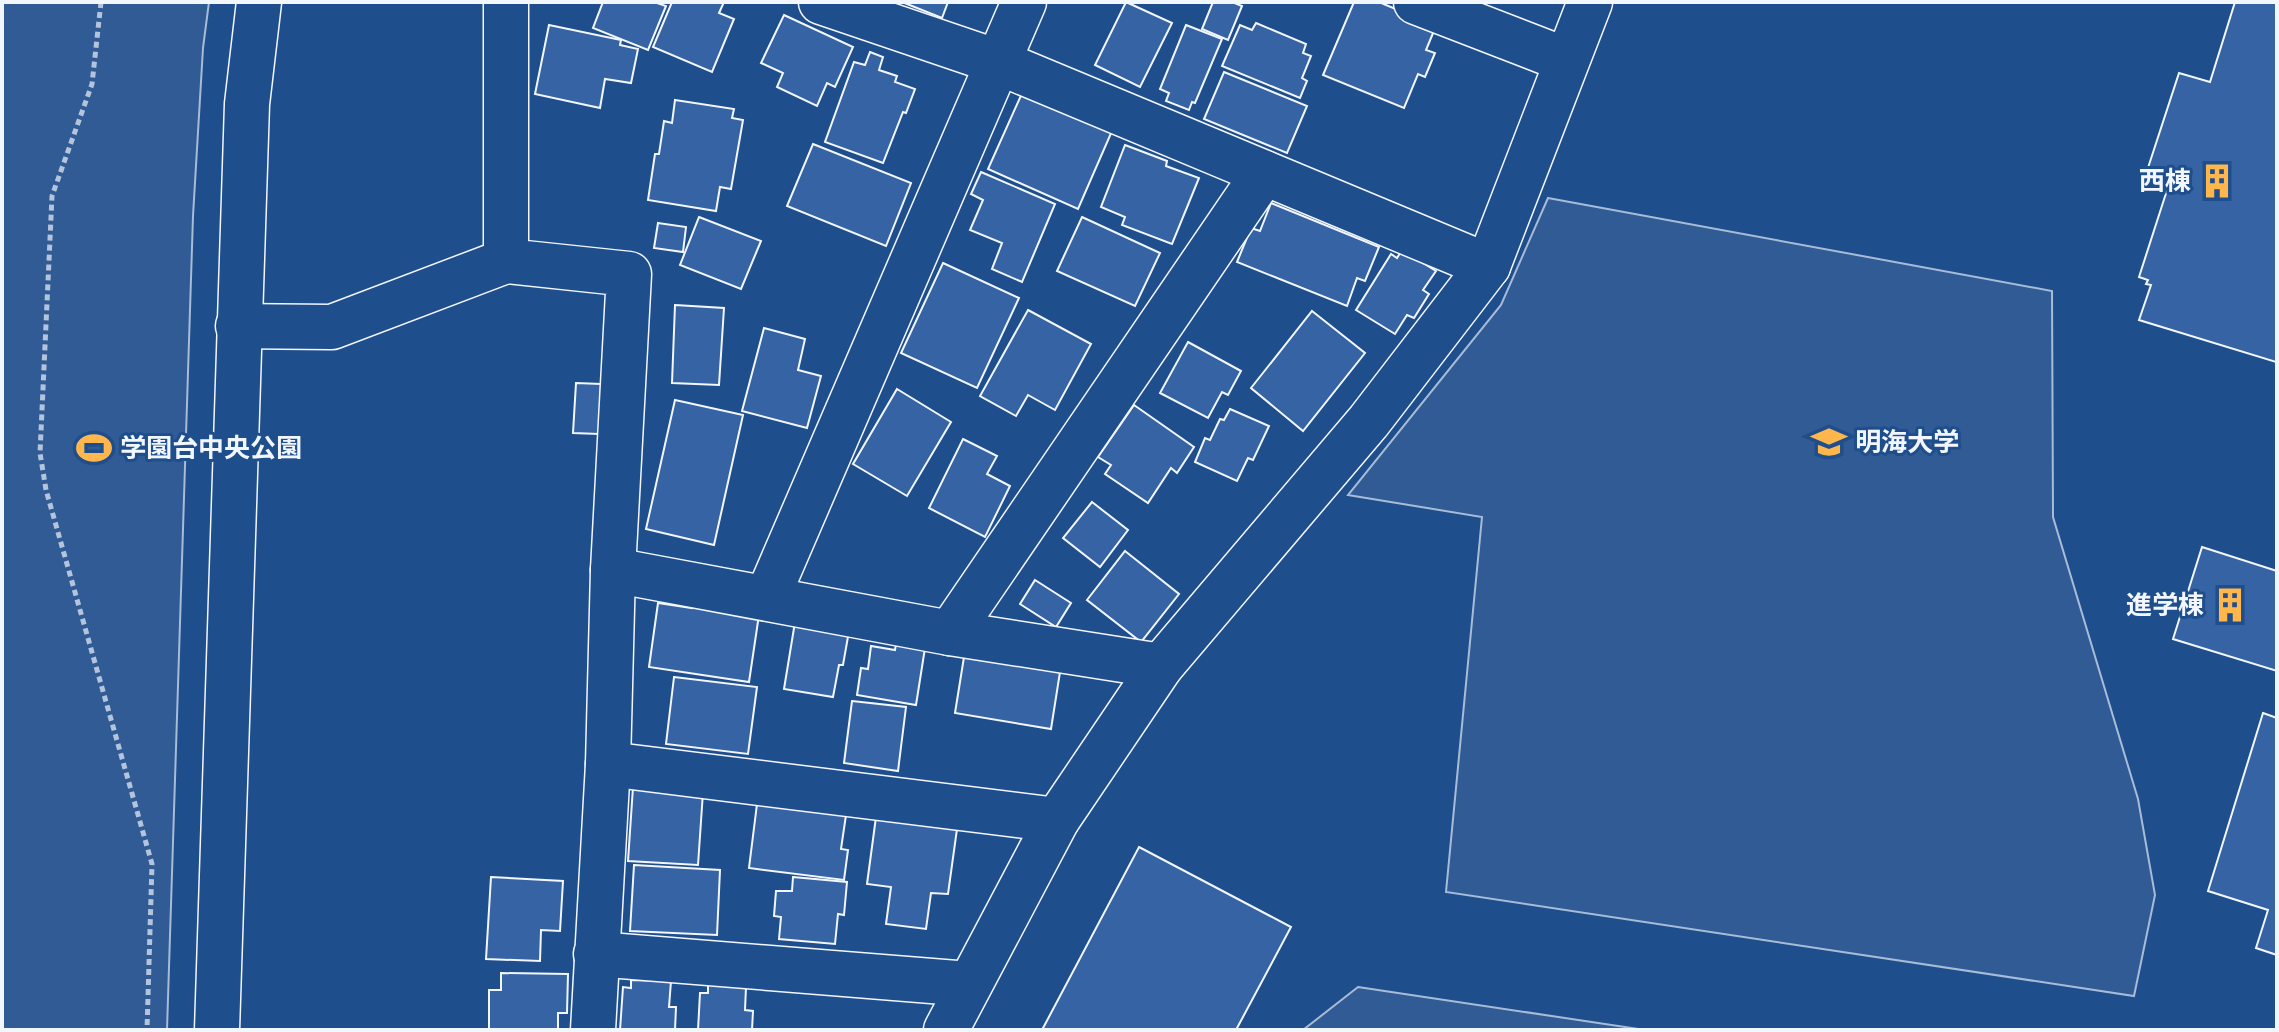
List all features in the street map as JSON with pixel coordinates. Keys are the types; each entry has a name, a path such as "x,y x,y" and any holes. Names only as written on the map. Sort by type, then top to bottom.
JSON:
{"street":[{"path":"217,1030 247,104 259,2"},
{"path":"506,2 506,261"},
{"path":"821,2 998,62 1488,266"},
{"path":"767,598 1024,2"},
{"path":"1416,2 1566,60"},
{"path":"946,1030 1057,820 1161,666 1369,421 1488,266 1590,2"},
{"path":"950,633 1264,173"},
{"path":"238,326 332,327 506,261 629,274 593,1030"},
{"path":"613,570 950,633 1161,666"},
{"path":"608,764 1057,820"},
{"path":"596,954 969,984"}],"path":[{"path":"101,2 92,84 52,196 40,453 46,490 152,864 147,1030"}],"shaded area":[{"name":"学園台中央公園","path":"2,2 209,2 203,48 193,216 167,1030 2,1030"},
{"path":"1548,198 2052,291 2053,517 2138,799 2155,895 2134,996 1446,892 1482,517 1348,495 1501,305"},
{"path":"1358,987 1645,1030 1303,1030"}],"building":[{"path":"603,2 654,2 666,6 648,50 593,28"},
{"path":"672,2 724,2 719,13 734,19 712,72 653,47"},
{"path":"902,2 948,2 942,18"},
{"path":"1126,2 1172,23 1140,87 1095,65"},
{"path":"1213,2 1232,2 1242,6 1228,40 1202,29"},
{"path":"1354,2 1379,2 1436,26 1426,50 1435,53 1425,77 1418,74 1404,108 1323,75"},
{"name":"西棟","path":"2235,2 2277,2 2276,362 2139,320 2151,285 2146,284 2148,280 2139,277 2169,184 2145,177 2179,73 2210,82"},
{"path":"784,15 853,47 835,87 827,83 817,106 777,87 783,73 761,63"},
{"path":"1256,23 1306,44 1303,53 1311,56 1302,78 1307,81 1300,98 1222,66 1240,25 1252,30"},
{"path":"549,25 621,40 620,45 638,49 631,83 605,79 600,108 535,94"},
{"path":"1186,25 1222,39 1195,103 1192,102 1189,110 1166,101 1169,93 1160,89"},
{"path":"870,52 883,57 879,70 897,76 895,82 915,89 883,163 825,142 854,62 865,65"},
{"path":"1224,72 1307,106 1287,153 1204,119"},
{"path":"1023,91 1112,131 1078,209 988,169"},
{"path":"675,100 734,109 732,118 743,120 731,189 720,187 716,211 648,200 655,154 659,154 664,121 672,123"},
{"path":"813,144 911,183 886,246 787,206"},
{"path":"1125,145 1167,161 1166,166 1199,178 1172,244 1122,225 1125,217 1101,207"},
{"path":"981,172 1055,204 1022,282 992,269 1002,243 970,230 983,200 971,194"},
{"path":"1271,203 1379,247 1365,281 1357,278 1347,306 1237,262 1251,228 1260,231"},
{"path":"699,217 761,241 741,289 680,265"},
{"path":"1082,217 1160,253 1135,306 1057,271"},
{"path":"658,223 686,227 683,252 654,248"},
{"path":"1402,250 1436,271 1423,290 1429,294 1414,318 1407,315 1395,334 1356,310 1391,254 1397,258"},
{"path":"943,263 1019,298 977,388 901,353"},
{"path":"675,305 724,308 719,385 672,383"},
{"path":"1028,310 1091,344 1055,410 1028,395 1016,416 980,396"},
{"path":"1312,311 1365,353 1303,431 1251,388"},
{"path":"764,328 805,339 798,370 821,376 807,428 742,411"},
{"path":"1188,342 1241,371 1228,395 1222,392 1208,418 1160,393"},
{"path":"576,383 601,384 599,434 573,433"},
{"path":"897,389 951,422 907,496 853,464"},
{"path":"675,400 743,415 714,545 646,529"},
{"path":"1134,405 1194,447 1177,473 1171,468 1148,503 1105,474 1111,465 1098,457"},
{"path":"1230,409 1269,426 1253,460 1248,458 1237,481 1195,462 1205,438 1210,440 1220,419 1224,420"},
{"path":"963,439 997,456 987,474 1010,486 985,537 929,508"},
{"path":"1092,502 1128,530 1100,567 1063,538"},
{"name":"進学棟","path":"2202,547 2277,571 2277,671 2173,639"},
{"path":"1125,551 1179,594 1141,642 1087,600"},
{"path":"1035,580 1071,603 1056,627 1020,604"},
{"path":"693,598 760,608 749,682 649,667 658,603 692,608"},
{"path":"795,622 849,631 833,697 784,689"},
{"path":"896,644 925,648 916,705 857,695 861,668 868,669 871,646 895,650"},
{"path":"964,657 1060,672 1051,729 955,713"},
{"path":"674,677 757,687 748,754 666,744"},
{"path":"852,701 906,707 898,771 844,763"},
{"path":"2263,713 2277,718 2277,955 2256,948 2268,910 2208,891"},
{"path":"633,787 703,792 698,865 628,861"},
{"path":"757,804 846,815 841,849 848,850 844,880 749,868"},
{"path":"876,817 957,829 948,894 931,893 926,929 886,924 891,887 867,884"},
{"path":"1139,847 1291,927 1236,1030 1042,1030"},
{"path":"634,865 720,870 717,935 630,931"},
{"path":"491,877 563,881 560,931 541,930 540,961 486,959"},
{"path":"793,877 847,882 844,915 838,914 835,944 779,939 781,917 774,916 776,891 792,891"},
{"path":"501,973 568,974 567,1013 558,1013 558,1030 489,1030 489,990 501,990"},
{"path":"631,980 671,981 669,1007 676,1007 675,1030 620,1030 623,987 631,988"},
{"path":"708,984 746,987 745,1010 753,1011 752,1030 698,1030 700,993 708,993"}],"place":[{"name":"西棟","path":"2217,181"},
{"name":"明海大学","path":"1829,442"},
{"name":"学園台中央公園","path":"94,448"},
{"name":"進学棟","path":"2230,605"}]}
